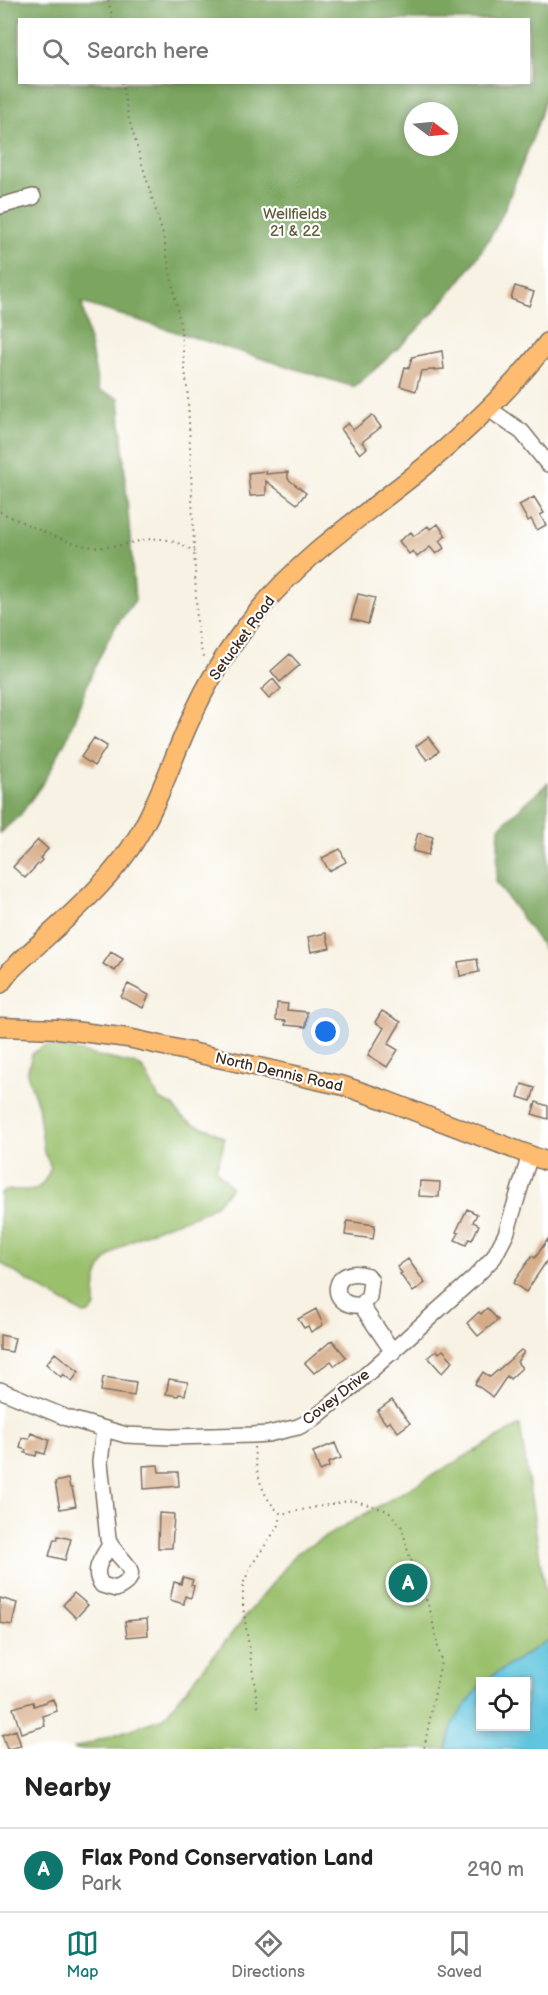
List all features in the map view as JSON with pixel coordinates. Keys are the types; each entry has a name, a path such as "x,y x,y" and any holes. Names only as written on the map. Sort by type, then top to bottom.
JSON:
{"main road":[{"name":"Setucket Road","path":"0,984 27,954 89,897 122,860 150,813 197,704 214,675 260,610 292,574 352,522 413,476 489,409 521,376 548,342"},
{"name":"North Dennis Road","path":"0,1027 58,1029 128,1038 344,1086 548,1162"}],"street":[{"path":"0,206 33,197"},
{"path":"489,409 522,432 548,464"},
{"name":"Covey Drive","path":"0,1390 67,1418 104,1429 145,1437 253,1435 298,1427 312,1420 393,1352 494,1257 506,1233 530,1155"},
{"path":"361,1305 393,1352"},
{"path":"104,1429 100,1482 110,1545"}],"path":[{"path":"108,0 112,18"},
{"path":"122,84 128,116 163,235 180,322 188,397 197,622 200,647 214,675"},
{"path":"0,512 73,542 96,547 165,538 185,545 195,552"},
{"path":"253,1435 258,1479 269,1500 281,1514"},
{"path":"281,1514 353,1500 388,1511 402,1527 408,1552 430,1610 441,1661 424,1749"},
{"path":"258,1707 243,1607 243,1584 251,1566 279,1525 281,1514"}],"green space":[{"name":"Wellfields 21 & 22","path":"0,0 548,0 546,97 532,140 498,223 460,281 428,319 354,387 82,303 99,391 119,398 135,600 113,630 92,673 67,738 45,780 21,814 0,833"},
{"path":"548,783 548,954 496,882 499,827"},
{"path":"44,1046 138,1065 144,1070 159,1099 174,1106 181,1117 224,1138 216,1170 231,1187 217,1203 205,1212 146,1234 111,1255 103,1264 98,1275 95,1287 95,1307 90,1313 84,1314 0,1262 0,1193 9,1190 35,1189 46,1179 51,1167 44,1152 38,1105 27,1074 32,1054"},
{"path":"520,1425 548,1612 548,1671 530,1680 530,1677 476,1677 476,1731 482,1731 487,1749 73,1749 163,1718 297,1553"}],"water":[{"path":"548,1640 548,1749 446,1749 453,1723 476,1691 476,1731 530,1731 530,1677 490,1677"}],"building":[{"path":"515,286 534,292 529,306 511,299"},
{"path":"442,351 444,369 421,371 416,391 400,386 405,367 409,368 412,357"},
{"path":"372,415 381,427 362,442 367,448 360,454 341,429 348,423 353,430"},
{"path":"266,471 266,474 288,472 288,479 306,493 297,504 266,481 266,495 250,496 248,473"},
{"path":"534,497 544,513 540,515 546,525 537,530 531,519 528,521 519,505"},
{"path":"438,524 446,536 439,541 444,548 436,554 430,547 417,557 413,551 409,554 399,541 411,532 414,536 428,526 430,529"},
{"path":"358,594 375,598 368,624 351,619"},
{"path":"290,654 300,665 280,682 271,671"},
{"path":"273,679 281,689 269,699 261,690"},
{"path":"428,737 439,751 427,760 416,746"},
{"path":"94,738 107,746 94,766 81,757"},
{"path":"418,833 433,837 428,855 413,851"},
{"path":"38,840 48,849 40,858 42,860 25,878 13,867"},
{"path":"340,849 346,862 329,871 322,858"},
{"path":"326,933 330,948 311,952 308,937"},
{"path":"111,952 123,959 115,971 103,964"},
{"path":"477,959 479,972 460,976 458,962"},
{"path":"128,984 149,995 143,1008 121,997"},
{"path":"277,1003 288,1004 287,1010 307,1012 306,1027 285,1025 286,1021 276,1020"},
{"path":"382,1011 401,1022 388,1044 398,1050 387,1067 368,1055 384,1028 375,1022"},
{"path":"522,1084 535,1088 531,1101 518,1097"},
{"path":"536,1102 548,1106 548,1119 532,1114"},
{"path":"420,1181 440,1182 439,1197 419,1196"},
{"path":"467,1209 477,1214 473,1222 479,1225 472,1240 469,1239 466,1245 455,1240 459,1233 456,1232"},
{"path":"347,1221 375,1225 373,1239 345,1235"},
{"path":"548,1239 548,1259 526,1292 513,1283 532,1256 535,1258"},
{"path":"408,1259 425,1283 413,1292 397,1267"},
{"path":"487,1308 498,1320 478,1336 467,1323"},
{"path":"316,1309 323,1325 311,1332 308,1326 304,1328 298,1319"},
{"path":"0,1335 15,1338 12,1352 0,1350"},
{"path":"332,1340 346,1357 335,1366 331,1361 314,1373 305,1363"},
{"path":"437,1350 439,1353 443,1350 453,1361 442,1373 428,1357"},
{"path":"521,1350 524,1352 517,1362 522,1368 510,1379 507,1376 493,1397 475,1384 483,1372 490,1377"},
{"path":"55,1353 79,1372 72,1381 63,1374 61,1377 46,1364"},
{"path":"103,1377 136,1382 134,1396 101,1391"},
{"path":"169,1379 188,1382 185,1395 166,1394"},
{"path":"392,1400 410,1423 398,1432 390,1421 386,1424 377,1411"},
{"path":"31,1433 49,1440 45,1454 37,1452 36,1456 25,1453 26,1450 20,1448 22,1438 29,1439"},
{"path":"335,1443 341,1458 328,1463 329,1467 320,1471 313,1452"},
{"path":"158,1465 159,1472 178,1472 179,1486 144,1489 143,1466"},
{"path":"68,1479 76,1506 60,1509 55,1482"},
{"path":"159,1513 174,1514 172,1548 158,1548"},
{"path":"58,1536 71,1539 65,1560 49,1556 54,1539 57,1540"},
{"path":"183,1577 193,1580 191,1585 194,1586 191,1598 185,1596 184,1604 170,1600 174,1582 181,1584"},
{"path":"74,1593 88,1605 76,1618 63,1605"},
{"path":"0,1598 17,1603 12,1625 0,1623"},
{"path":"147,1619 148,1635 127,1637 125,1621"},
{"path":"53,1699 57,1711 43,1716 45,1726 21,1733 13,1708 33,1702 34,1706"},
{"path":"16,1730 21,1746 7,1749 2,1735"}],"place":[{"name":"Flax Pond Conservation Land","path":"408,1583"}]}
